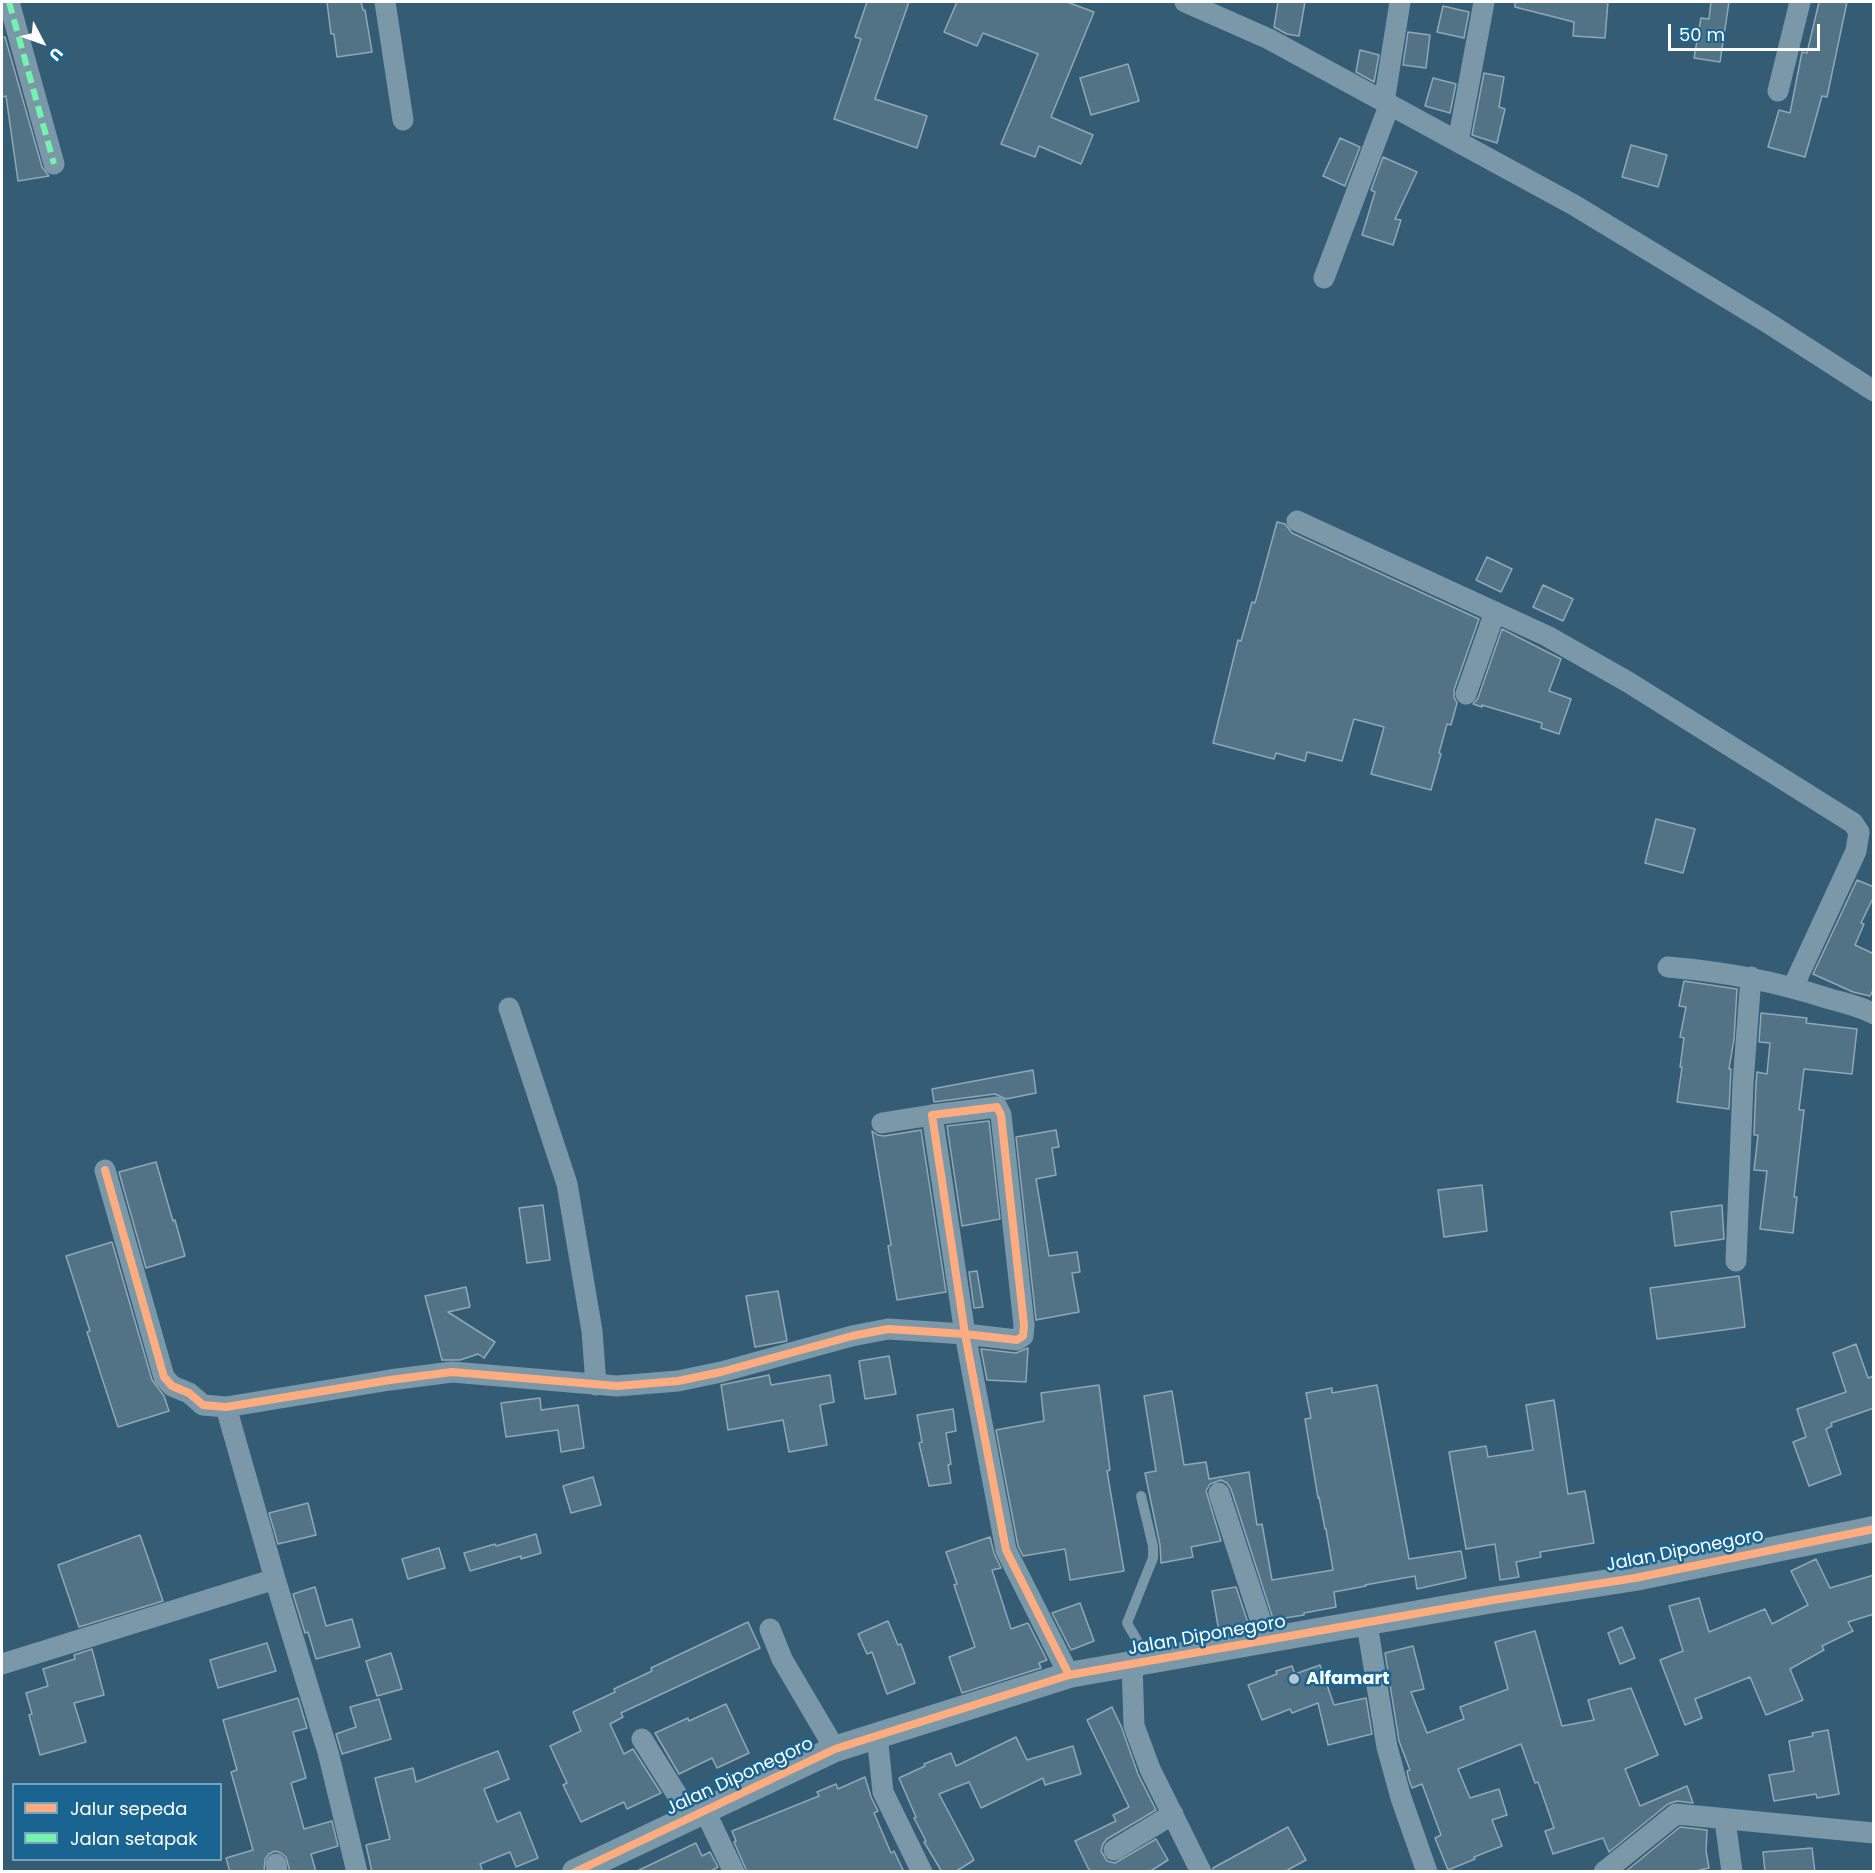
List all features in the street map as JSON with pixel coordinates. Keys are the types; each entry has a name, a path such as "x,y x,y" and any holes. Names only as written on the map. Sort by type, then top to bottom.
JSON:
{"street":[{"path":"9,2 54,164"},
{"path":"385,2 403,120"},
{"path":"1185,2 1269,39 1574,205 1671,262 1874,391"},
{"path":"1324,278 1386,104 1400,2"},
{"path":"1458,141 1484,2"},
{"path":"1778,91 1800,2"},
{"path":"1297,521 1547,636 1628,682 1857,828 1859,836 1856,850 1793,987"},
{"path":"1466,694 1495,612"},
{"path":"1668,967 1751,977 1872,1009"},
{"path":"1736,1261 1743,1083 1751,977"},
{"path":"509,1008 567,1184 592,1331 596,1385"},
{"path":"105,1170 164,1377 172,1386 189,1393 203,1405 226,1407 452,1372 617,1386 678,1381 721,1372 852,1336 888,1329 1017,1340 1023,1336 1024,1325 1001,1115 998,1107 882,1123"},
{"path":"932,1115 964,1334 1006,1550 1069,1675"},
{"path":"226,1407 275,1580 328,1752 357,1872"},
{"path":"1219,1493 1267,1640"},
{"name":"Jalan Diponegoro","path":"588,1869 835,1749 1069,1675 1493,1600 1635,1578 1874,1529"},
{"path":"2,1664 275,1580"},
{"path":"1366,1624 1387,1747 1401,1798 1427,1872"},
{"path":"770,1629 782,1659 835,1749"},
{"path":"1141,1663 1134,1726 1150,1768 1201,1872"},
{"path":"877,1735 883,1792 922,1872"},
{"path":"642,1739 698,1814 734,1872"},
{"path":"1114,1850 1173,1814"},
{"path":"1604,1872 1676,1814 1874,1833"},
{"path":"1725,1820 1732,1872"}],"lane":[{"path":"1141,1496 1153,1546 1153,1558 1127,1623 1141,1663"}],"building":[{"path":"327,2 361,2 365,10 372,52 337,57"},
{"path":"867,2 909,2 875,99 927,116 917,148 834,119 861,39 855,37"},
{"path":"957,2 1067,2 1094,12 1051,117 1093,135 1081,164 1039,146 1035,157 1001,144 1038,54 983,33 977,46 944,32"},
{"path":"1278,2 1305,2 1299,36 1287,34 1274,27"},
{"path":"1515,2 1608,2 1605,38 1573,36 1574,22 1515,7"},
{"path":"1711,2 1729,2 1720,62 1694,58 1701,18 1709,19"},
{"path":"1819,2 1847,2 1827,97 1822,96 1805,157 1768,147 1779,110 1790,113 1802,52 1807,53"},
{"path":"1443,6 1469,12 1464,38 1437,32"},
{"path":"1408,32 1430,35 1426,68 1403,65"},
{"path":"2,37 5,37 42,167 49,176 18,181 6,96 2,97"},
{"path":"1360,50 1379,55 1374,82 1356,72"},
{"path":"1128,64 1139,101 1091,115 1080,78"},
{"path":"1484,73 1504,77 1499,107 1505,109 1497,143 1472,135"},
{"path":"1433,78 1456,84 1450,113 1425,106"},
{"path":"1340,138 1360,147 1345,186 1323,176"},
{"path":"1631,145 1667,155 1658,187 1622,177"},
{"path":"1383,157 1417,172 1395,219 1401,220 1393,245 1362,235 1375,192 1371,190"},
{"path":"1277,522 1285,524 1292,533 1479,619 1454,690 1457,703 1451,725 1447,724 1431,790 1371,774 1384,727 1354,719 1342,761 1307,752 1305,761 1276,753 1274,759 1213,743 1238,640 1241,641 1252,602 1255,603"},
{"path":"1487,557 1512,569 1501,592 1476,580"},
{"path":"1543,585 1573,599 1563,621 1533,607"},
{"path":"1502,629 1561,659 1549,691 1571,699 1559,734 1541,728 1542,723 1473,704 1478,698"},
{"path":"1656,819 1695,829 1683,873 1645,863"},
{"path":"1857,880 1874,887 1874,896 1861,923 1864,924 1855,945 1874,954 1874,988 1870,996 1853,992 1813,974"},
{"path":"1684,981 1737,989 1734,1039 1729,1069 1731,1069 1729,1109 1677,1102 1684,1038 1680,1037 1686,1007 1679,1006"},
{"path":"1761,1013 1807,1018 1806,1023 1857,1029 1852,1074 1804,1069 1799,1110 1804,1110 1794,1197 1797,1197 1793,1233 1760,1229 1767,1171 1754,1170 1758,1135 1754,1135 1756,1084 1757,1072 1767,1074 1770,1043 1759,1042"},
{"path":"1033,1070 1036,1093 1006,1099 995,1094 934,1102 932,1089"},
{"path":"989,1121 1000,1219 962,1226 947,1126"},
{"path":"921,1130 946,1292 897,1300 888,1246 891,1245 872,1131 884,1136"},
{"path":"1056,1130 1059,1147 1052,1148 1056,1175 1036,1179 1049,1256 1077,1252 1080,1272 1072,1273 1079,1312 1036,1320 1016,1137"},
{"path":"156,1162 185,1256 146,1268 119,1172"},
{"path":"1482,1185 1487,1231 1444,1237 1438,1190"},
{"path":"543,1205 550,1260 527,1263 519,1208"},
{"path":"1722,1205 1724,1239 1675,1246 1671,1212"},
{"path":"112,1242 152,1380 164,1396 169,1411 118,1427 87,1332 90,1331 66,1256"},
{"path":"977,1271 983,1307 974,1308 969,1272"},
{"path":"1739,1276 1745,1327 1657,1339 1650,1288"},
{"path":"466,1287 470,1307 448,1312 495,1342 484,1358 478,1354 460,1360 442,1360 425,1296"},
{"path":"778,1291 787,1341 755,1347 746,1296"},
{"path":"1856,1344 1868,1378 1874,1376 1874,1408 1831,1423 1832,1426 1826,1429 1841,1474 1809,1486 1793,1442 1806,1437 1797,1409 1846,1392 1833,1353"},
{"path":"1028,1348 1026,1382 987,1380 981,1349 1016,1353"},
{"path":"889,1356 896,1394 865,1399 859,1361"},
{"path":"769,1375 771,1385 830,1375 834,1402 820,1405 827,1445 789,1452 783,1420 728,1430 721,1385"},
{"path":"1099,1385 1110,1470 1107,1471 1124,1571 1070,1580 1065,1549 1023,1556 1018,1546 996,1430 1044,1421 1041,1393"},
{"path":"1377,1385 1409,1559 1461,1551 1466,1578 1417,1589 1415,1576 1334,1592 1336,1607 1274,1622 1231,1489 1221,1480 1210,1484 1206,1491 1221,1541 1191,1547 1193,1557 1161,1563 1160,1545 1145,1473 1156,1471 1144,1396 1172,1391 1184,1465 1206,1462 1209,1479 1249,1472 1257,1525 1262,1524 1272,1580 1333,1570 1305,1419 1311,1418 1306,1393 1332,1388 1332,1393"},
{"path":"540,1398 541,1410 578,1405 584,1448 561,1452 558,1430 506,1437 501,1403"},
{"path":"1554,1400 1568,1494 1585,1491 1594,1543 1540,1552 1541,1557 1516,1562 1519,1577 1500,1580 1495,1544 1466,1549 1449,1452 1486,1446 1488,1457 1533,1450 1526,1405"},
{"path":"953,1409 956,1431 946,1433 951,1464 948,1465 951,1483 929,1486 919,1443 922,1442 917,1415"},
{"path":"593,1477 601,1505 571,1513 563,1486"},
{"path":"308,1503 316,1535 278,1544 269,1513"},
{"path":"536,1534 541,1553 521,1559 521,1556 470,1571 464,1553"},
{"path":"140,1535 163,1601 79,1627 58,1565"},
{"path":"990,1537 1001,1568 992,1570 1011,1629 1028,1623 1047,1660 1039,1663 1041,1668 962,1693 949,1657 975,1647 954,1585 957,1584 946,1552"},
{"path":"439,1548 445,1568 408,1579 402,1559"},
{"path":"1816,1559 1830,1588 1874,1575 1874,1614 1848,1622 1853,1631 1822,1646 1824,1650 1790,1669 1803,1700 1766,1715 1750,1677 1695,1699 1702,1718 1685,1725 1660,1660 1683,1651 1669,1606 1699,1598 1709,1632 1765,1609 1772,1624 1808,1605 1791,1571"},
{"path":"315,1587 326,1626 352,1619 360,1647 316,1659 293,1594"},
{"path":"1236,1587 1249,1626 1219,1632 1212,1591"},
{"path":"1080,1603 1094,1641 1071,1650 1052,1613"},
{"path":"888,1621 898,1645 901,1644 915,1683 887,1694 872,1652 867,1654 858,1634"},
{"path":"748,1622 760,1648 621,1713 623,1717 610,1724 624,1754 633,1749 661,1793 627,1809 624,1802 581,1822 563,1785 567,1783 550,1746 581,1731 573,1712 615,1692 614,1689 652,1671 651,1668"},
{"path":"1622,1627 1635,1658 1620,1664 1608,1633"},
{"path":"1535,1631 1562,1726 1594,1720 1588,1700 1631,1688 1658,1755 1625,1769 1640,1806 1687,1786 1693,1803 1677,1801 1668,1804 1609,1852 1603,1838 1553,1854 1545,1831 1554,1828 1538,1782 1535,1783 1521,1744 1458,1769 1470,1798 1499,1789 1507,1815 1492,1820 1502,1846 1448,1870 1435,1838 1441,1835 1422,1784 1412,1788 1409,1780 1407,1771 1410,1770 1399,1741 1385,1653 1413,1646 1424,1689 1411,1692 1427,1733 1464,1719 1460,1707 1508,1689 1495,1642"},
{"path":"267,1643 276,1671 218,1688 210,1660"},
{"path":"92,1649 104,1695 74,1703 86,1742 40,1755 29,1715 32,1714 26,1693 48,1686 43,1669 75,1659 74,1655"},
{"path":"391,1653 402,1689 377,1696 366,1661"},
{"path":"1320,1665 1334,1705 1366,1698 1372,1734 1328,1745 1318,1703 1292,1713 1290,1709 1262,1720 1248,1685 1292,1666 1295,1674"},
{"path":"298,1698 307,1728 293,1732 306,1778 291,1783 304,1829 332,1821 338,1846 311,1854 316,1872 290,1872 286,1857 275,1851 265,1859 264,1872 230,1872 226,1858 253,1850 231,1772 237,1770 223,1720"},
{"path":"379,1699 391,1739 342,1754 336,1734 356,1727 350,1707"},
{"path":"726,1704 749,1753 717,1768 712,1758 679,1774 655,1733"},
{"path":"1112,1707 1138,1774 1156,1810 1107,1839 1101,1851 1107,1861 1115,1863 1156,1839 1168,1860 1149,1872 1090,1872 1075,1841 1116,1821 1113,1815 1129,1807 1087,1720"},
{"path":"1828,1730 1839,1794 1817,1798 1816,1794 1774,1801 1769,1775 1794,1771 1789,1741"},
{"path":"1016,1737 1027,1760 1073,1746 1081,1774 1045,1785 1043,1778 981,1808 969,1782 939,1794 974,1860 955,1872 942,1872 924,1842 926,1841 914,1818 916,1817 899,1778 951,1753 956,1766"},
{"path":"498,1751 509,1779 484,1789 497,1822 520,1812 538,1858 516,1867 510,1852 480,1864 483,1872 372,1872 366,1845 390,1839 375,1778 413,1768 416,1782"},
{"path":"865,1777 878,1811 874,1813 891,1853 894,1851 904,1872 747,1872 734,1842 736,1841 732,1831 819,1796 817,1792 836,1784 838,1789"},
{"path":"1288,1827 1306,1860 1284,1872 1214,1872 1213,1868"},
{"path":"1680,1827 1707,1830 1706,1851 1709,1868 1691,1872 1625,1872"},
{"path":"696,1843 702,1856 710,1852 718,1867 709,1872 635,1872"},
{"path":"1812,1848 1815,1872 1765,1872 1763,1852"}],"marked path":[{"path":"9,2 54,164"}],"cycle path":[{"path":"105,1170 164,1377 172,1386 189,1393 203,1405 226,1407 452,1372 617,1386 678,1381 721,1372 852,1336 888,1329 965,1334 1017,1340 1023,1336 1024,1325 1001,1115 997,1107 932,1115 965,1334 1006,1550 1069,1675"},
{"path":"575,1872 835,1749 1069,1675 1493,1600 1635,1578 1874,1529"}],"place":[{"name":"Alfamart","path":"1294,1679"}]}
